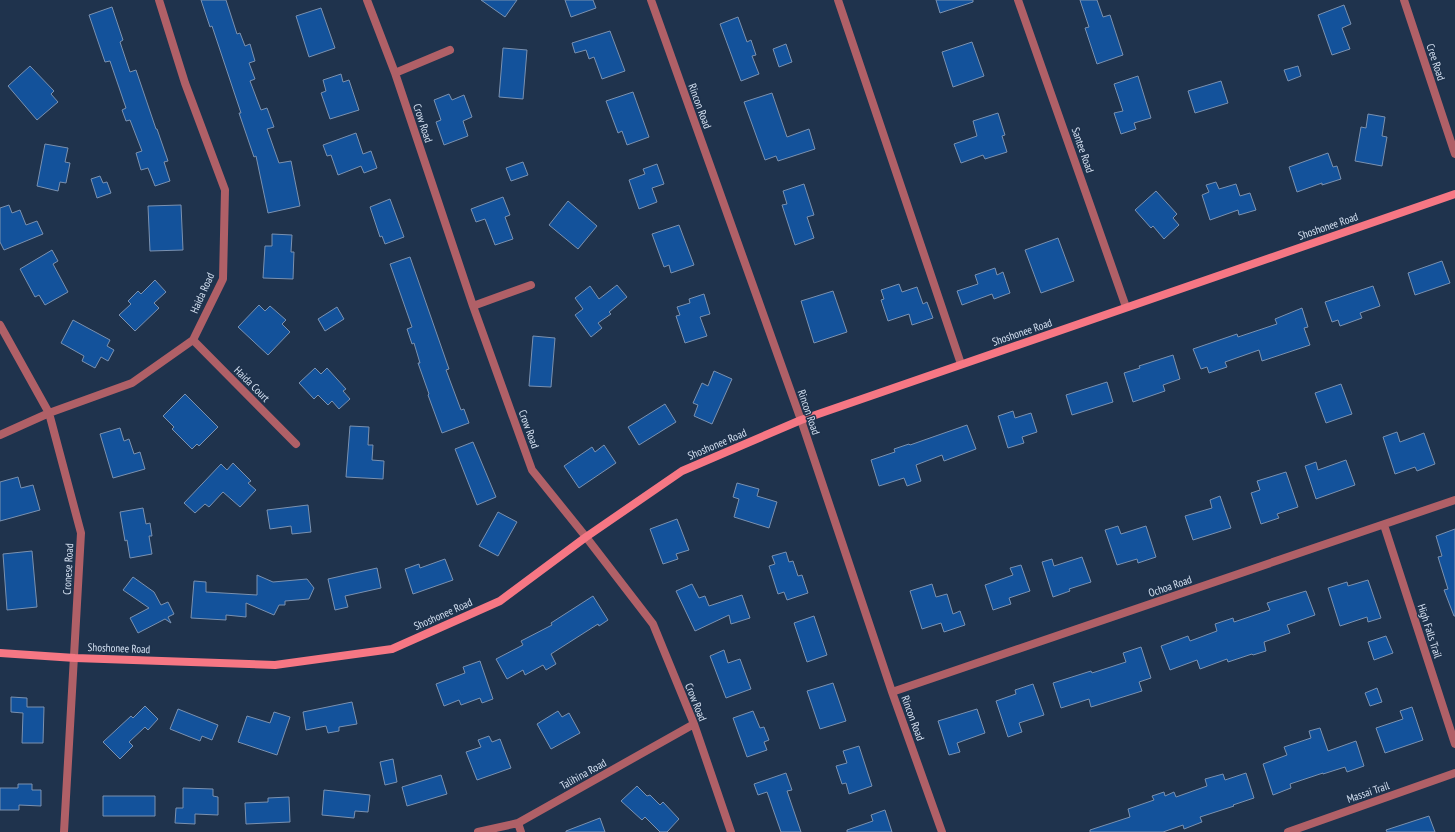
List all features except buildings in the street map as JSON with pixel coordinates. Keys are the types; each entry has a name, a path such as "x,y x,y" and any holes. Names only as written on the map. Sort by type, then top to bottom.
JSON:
{"street":[{"name":"Haida Road","path":"0,434 49,413 132,383 192,340 223,279 225,190 185,83 159,0"},
{"name":"Crow Road","path":"367,0 395,73 473,306 532,470 653,624 694,724 731,832"},
{"name":"Rincon Road","path":"651,0 801,420 892,692 942,832"},
{"path":"838,0 961,364"},
{"name":"Santee Road","path":"1018,0 1126,308"},
{"name":"Cree Road","path":"1404,0 1455,154"},
{"path":"395,73 450,50"},
{"name":"Shoshonee Road","path":"0,653 75,658 275,665 392,649 500,601 586,538 682,471 801,420 1455,194"},
{"path":"473,306 531,285"},
{"name":"Cronese Road","path":"0,325 49,413 81,533 64,832"},
{"name":"Haida Court","path":"192,340 296,444"},
{"name":"Ochoa Road","path":"892,692 1455,500"},
{"name":"High Falls Trail","path":"1384,525 1455,744"},
{"name":"Talihina Road","path":"478,832 518,823 694,724"},
{"name":"Massai Trail","path":"1288,832 1455,773"},
{"path":"518,823 521,832"}]}
